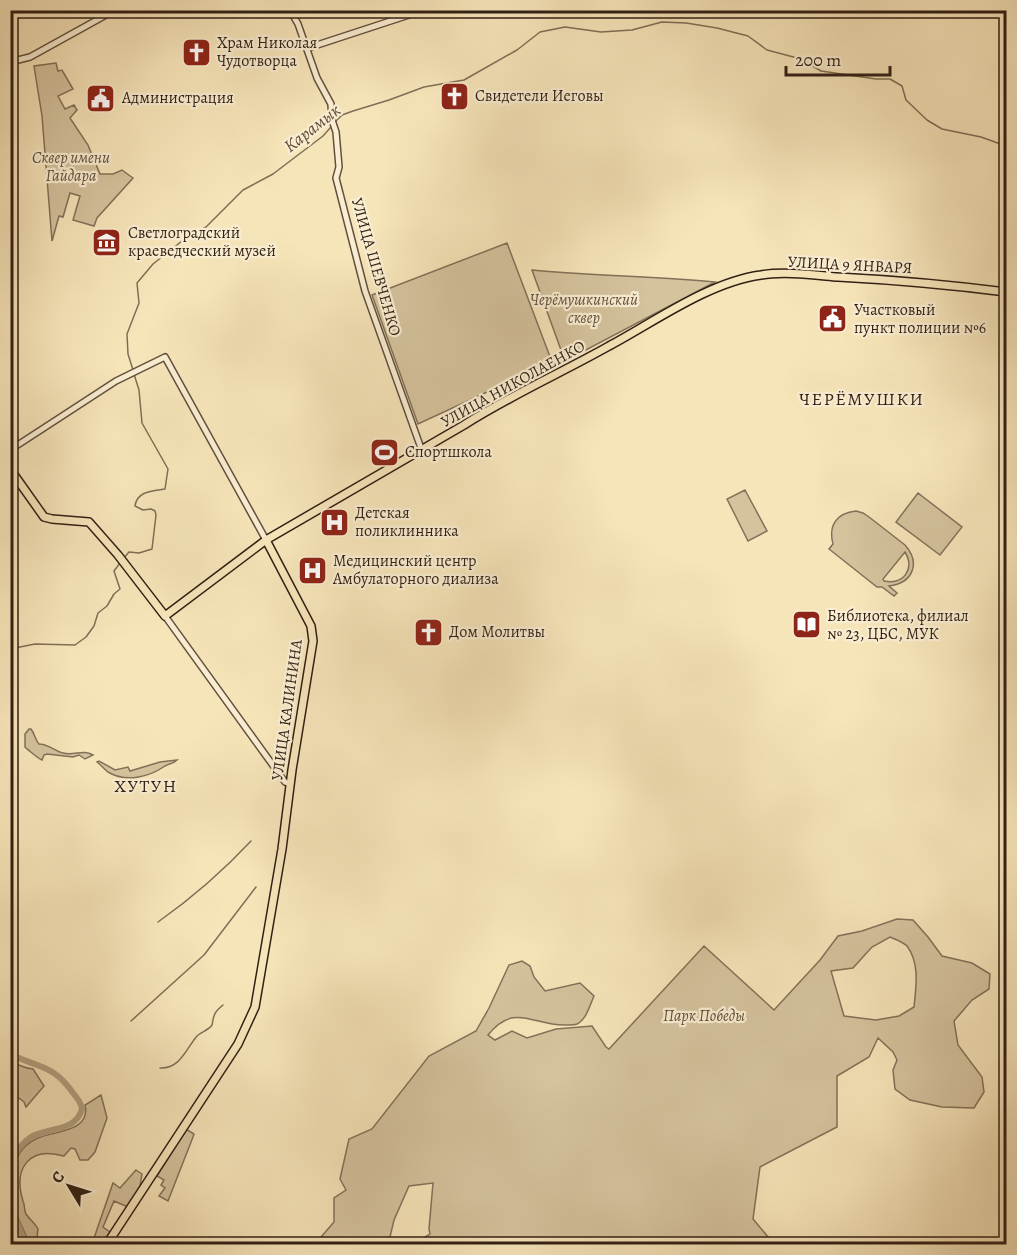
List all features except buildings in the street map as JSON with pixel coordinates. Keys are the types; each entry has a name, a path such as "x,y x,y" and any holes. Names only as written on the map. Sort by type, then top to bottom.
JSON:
{"main road":[{"name":"УЛИЦА 9 ЯНВАРЯ","path":"696,298 728,283 763,274 909,281 1006,294"},
{"name":"УЛИЦА 9 ЯНВАРЯ","path":"740,281 763,276 807,278 908,284 1006,294"},
{"name":"УЛИЦА НИКОЛАЕНКО","path":"165,616 264,541 496,409 608,350 692,302 740,281"},
{"name":"УЛИЦА НИКОЛАЕНКО","path":"422,452 494,406 696,298"},
{"path":"10,469 44,517 89,522 118,555 165,616"},
{"name":"УЛИЦА КАЛИНИНА","path":"106,1245 238,1044 255,1007 282,849 289,784 313,641 311,626 264,541"},
{"path":"106,1245 237,1043 253,1007 289,784"}],"street":[{"path":"10,62 30,57 116,10"},
{"name":"УЛИЦА ШЕВЧЕНКО","path":"290,10 298,24 317,78 331,104 339,167 336,178 365,291 422,452"},
{"path":"305,46 412,10"},
{"path":"305,46 311,47 424,10"},
{"name":"УЛИЦА КАЛИНИНА","path":"10,450 116,381 165,357 264,541"},
{"path":"165,616 285,782 289,784"}],"green space":[{"name":"Сквер имени Гайдара","path":"56,63 58,71 62,70 73,89 58,96 65,109 74,105 77,110 70,118 88,145 100,174 113,174 122,170 133,178 97,218 94,226 73,220 80,196 70,193 63,217 59,216 52,241 42,116 34,66"},
{"path":"507,243 552,362 418,424 372,295"},
{"name":"Черёмушкинский сквер","path":"532,270 669,278 715,282 565,361"},
{"path":"745,490 767,531 748,541 727,499"},
{"path":"918,493 962,527 940,555 896,522"},
{"path":"849,512 863,513 905,545 910,552 913,559 912,571 904,581 889,586 897,593 894,596 882,587 877,587 829,549 833,544 833,526 839,517","holes":["905,552 908,558 908,570 902,578 897,581 884,581 883,579"]},
{"path":"29,729 39,744 63,753 93,755 85,759 79,755 73,757 47,754 42,760 25,747 25,734"},
{"path":"177,760 145,776 130,778 108,772 97,762 115,770 128,767 130,771 160,762"},
{"name":"Парк Победы","path":"897,919 913,920 942,956 972,963 990,974 989,989 972,1000 954,1021 958,1045 982,1077 984,1092 974,1108 942,1107 910,1100 895,1089 893,1070 897,1060 893,1052 878,1038 869,1057 837,1076 837,1127 760,1167 753,1219 774,1244 417,1244 430,1234 433,1183 409,1186 394,1220 390,1237 377,1244 315,1244 334,1222 334,1198 346,1190 340,1179 349,1139 372,1129 429,1056 476,1031 509,965 522,961 530,966 534,977 545,991 580,983 594,996 585,1016 577,1024 555,1025 516,1017 507,1019 488,1035 495,1040 512,1031 527,1038 556,1029 592,1026 609,1049 704,946 774,1010 820,960 838,936 862,931","holes":["890,937 907,946 914,960 916,975 914,1007 899,1016 876,1020 844,1016 831,971 853,968 872,947"]},
{"path":"11,1063 33,1069 44,1086 26,1107 24,1102 11,1092"},
{"path":"101,1095 107,1118 95,1152 88,1160 80,1160 75,1149 71,1148 64,1156 41,1154 33,1157 22,1170 20,1189 25,1211 38,1229 37,1238 42,1244 29,1244 13,1206 10,1192 11,1176 16,1160 31,1142 77,1125 85,1114 85,1105"},
{"path":"186,1129 194,1134 168,1201 159,1196 165,1188 161,1185 164,1180 157,1176"},
{"path":"136,1170 142,1174 140,1186 128,1207 114,1201 103,1227 110,1232 103,1244 92,1244 113,1183 120,1188"}],"waterway":[{"path":"10,26 27,10"},
{"name":"Карамык","path":"334,123 342,115 424,87 464,80 517,50 540,32 565,27 601,32 632,30 662,22 717,28 748,36 767,50 801,59 821,71 890,79 902,86 906,100 927,120 942,129 981,137 1006,146"},
{"name":"Карамык","path":"133,370 128,354 127,334 139,303 137,283 153,264 187,237 206,227 243,190 273,174 323,136 331,127"},
{"name":"Карамык","path":"123,559 129,552 139,553 152,549 155,511 143,510 135,506 136,501 142,495 150,491 165,489 168,469 142,423 139,390 134,374"},
{"name":"Карамык","path":"10,649 35,644 75,645 86,637 94,626 98,613 107,606 120,589 114,571 120,563"},
{"path":"158,922 207,884 251,841"},
{"path":"131,1021 204,955 256,887"},
{"path":"160,1068 178,1062 197,1036 211,1027 215,1013 223,1005"},
{"path":"10,1054 59,1077 77,1098 82,1109 74,1122 28,1139 10,1163"},
{"path":"10,1206 26,1244"}],"place":[{"name":"Храм Николая Чудотворца","path":"196,52"},
{"name":"Свидетели Иеговы","path":"454,96"},
{"name":"Администрация","path":"101,98"},
{"name":"Светлоградский краеведческий музей","path":"107,242"},
{"name":"Участковый пункт полиции №6","path":"833,319"},
{"name":"Спортшкола","path":"384,452"},
{"name":"Детская поликлинника","path":"334,522"},
{"name":"Медицинский центр Амбулаторного диализа","path":"312,570"},
{"name":"Библиотека, филиал № 23, ЦБС, МУК","path":"806,625"},
{"name":"Дом Молитвы","path":"428,632"}],"district":[{"name":"ЧЕРЁМУШКИ","path":"862,399"},
{"name":"ХУТУН","path":"146,786"}]}
